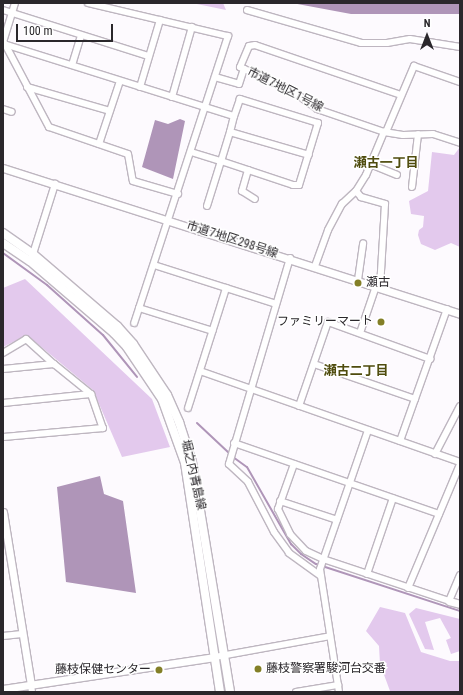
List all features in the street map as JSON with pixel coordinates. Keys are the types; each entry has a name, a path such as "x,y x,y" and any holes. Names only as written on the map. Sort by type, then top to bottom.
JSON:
{"main road":[{"name":"堀之内青島線","path":"3,233 117,326 138,349 167,395 179,422 192,462 230,692"},
{"name":"堀之内青島線","path":"3,243 31,257 114,333 127,346 162,398 185,463 220,692"}],"street":[{"path":"15,3 4,43 49,127 128,154 133,181 178,194"},
{"path":"88,3 228,36 178,194 134,323"},
{"path":"3,10 148,56"},
{"path":"247,10 361,42 387,43 410,39 460,47"},
{"path":"140,87 148,56 160,20"},
{"path":"172,97 192,27"},
{"path":"72,65 81,35"},
{"path":"4,43 234,116"},
{"name":"市道7地区1号線","path":"401,95 255,44 249,46 240,67 294,92 317,109 385,132 403,135 418,134 443,136 460,143"},
{"path":"315,266 328,230 342,204 356,191 385,132 414,66 460,82"},
{"path":"215,77 239,84 244,69"},
{"path":"98,144 120,81"},
{"path":"27,87 110,111"},
{"path":"191,152 220,161 248,170 293,185 299,185 318,123 240,98 220,161 207,206"},
{"path":"3,109 12,112"},
{"path":"230,132 309,155"},
{"path":"412,187 418,134"},
{"path":"370,164 397,175"},
{"name":"市道7地区298号線","path":"3,168 290,258 460,314"},
{"path":"248,170 242,191 255,200"},
{"path":"31,257 55,184"},
{"path":"356,191 365,199 385,204 378,287 360,334"},
{"path":"358,280 363,243"},
{"path":"290,258 228,460 229,464 248,482 280,543 299,562 321,576"},
{"path":"154,265 276,304"},
{"path":"188,408 226,288"},
{"path":"139,308 213,331"},
{"path":"400,442 447,309"},
{"path":"299,406 328,322 430,359"},
{"path":"3,353 26,339 91,394 103,428 3,437"},
{"path":"3,369 54,364"},
{"path":"314,364 415,399"},
{"path":"200,371 460,463 408,588"},
{"path":"3,403 91,394"},
{"path":"435,454 460,406"},
{"path":"296,692 339,689 320,569 368,430"},
{"path":"233,446 294,464 439,514"},
{"path":"294,464 278,509 290,534 306,551 323,560 460,604"},
{"path":"367,574 393,498"},
{"path":"280,501 337,520"},
{"path":"3,512 32,689"},
{"path":"449,601 460,574"},
{"path":"3,636 22,634"},
{"path":"3,689 32,689 330,636"}],"shaded area":[{"path":"192,3 223,3 226,10"},
{"path":"292,3 460,3 460,14 351,14"},
{"path":"180,119 185,121 173,179 142,167 155,120 168,124"},
{"path":"460,147 460,247 451,243 435,250 421,244 418,235 419,230 423,227 424,216 411,214 409,201 428,191 432,152 454,155"},
{"path":"25,279 152,399 170,447 122,457 93,390 27,335 3,347 3,288"},
{"path":"100,476 104,494 123,501 136,593 66,582 57,487"},
{"path":"380,607 405,613 421,652 450,661 460,661 460,692 390,691 380,664 379,646 366,631"},
{"path":"416,608 460,619 460,651 451,654 446,640 451,638 440,618 425,622 434,650 425,649 409,614"}],"waterway":[{"path":"3,253 47,285 103,335 137,377"},
{"path":"197,423 230,454"},
{"path":"233,457 247,467 291,544 301,554 316,564 460,611"}],"place":[{"name":"瀬古","path":"358,283"},
{"name":"ファミリーマート","path":"381,322"},
{"name":"藤枝警察署駿河台交番","path":"258,669"},
{"name":"藤枝保健センター","path":"159,670"}],"district":[{"name":"瀬古一丁目","path":"386,163"},
{"name":"瀬古二丁目","path":"356,371"}]}
